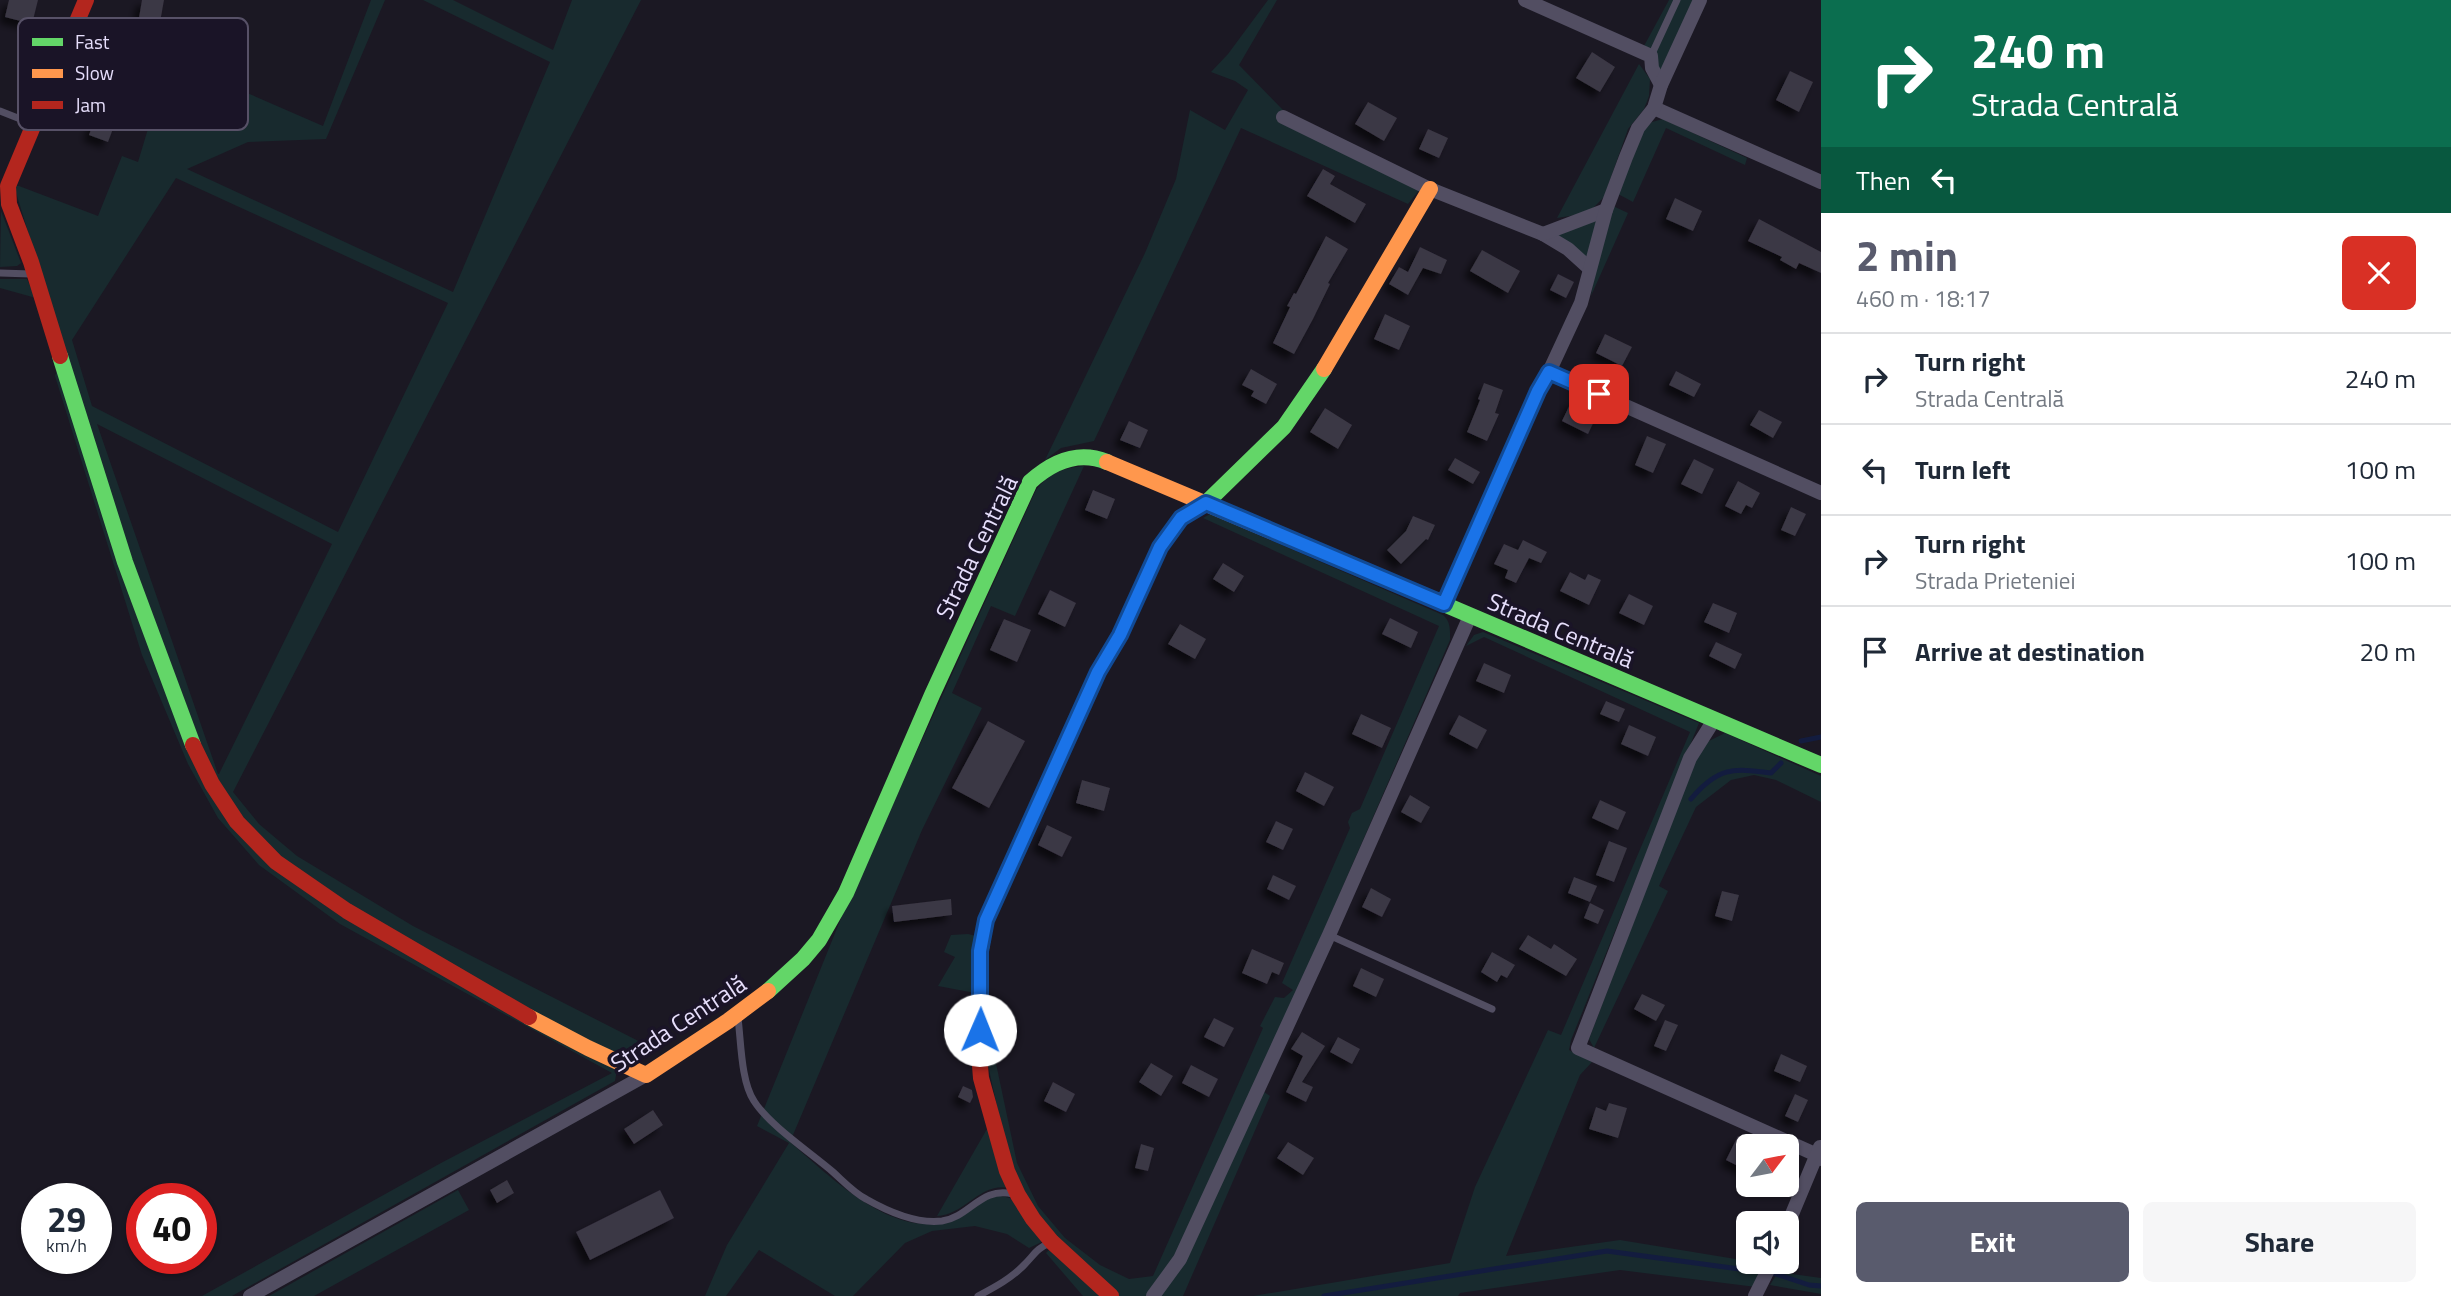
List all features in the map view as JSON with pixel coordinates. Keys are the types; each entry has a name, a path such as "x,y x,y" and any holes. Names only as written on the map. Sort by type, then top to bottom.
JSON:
{"street":[{"path":"78,18 86,0"},
{"path":"1525,0 1651,56 1661,85"},
{"path":"1444,604 1538,391 1581,303 1606,210 1638,128 1654,108 1661,85 1700,0"},
{"path":"1654,108 1821,182"},
{"path":"1283,117 1430,189 1543,234 1568,249 1589,268"},
{"path":"0,201 31,130"},
{"path":"8,186 9,204 145,620 206,775 238,823 257,845 276,861 348,911 503,1002 646,1075"},
{"path":"1111,1296 1052,1242 1033,1219 1007,1171 981,1078 981,937 986,920 1098,672 1120,635 1160,547 1181,518 1206,503 1284,427 1299,408 1341,342 1430,189"},
{"path":"1543,234 1606,210"},
{"path":"1549,372 1821,493"},
{"name":"Strada Centrală","path":"250,1296 646,1075 769,991 803,959 823,934 843,899 940,676 1030,482 1046,467 1064,458 1081,455 1097,458 1821,765"},
{"path":"1153,1296 1180,1259 1329,935 1471,616"},
{"path":"1714,720 1690,758 1578,1048 1820,1153 1794,1211"},
{"path":"1755,1296 1766,1274"}],"lane":[{"path":"1651,56 1677,0"},
{"path":"0,111 18,118"},
{"path":"0,273 34,274"},
{"path":"1329,935 1492,1009"},
{"path":"737,1013 746,1080 753,1100 771,1119 865,1199 913,1219 943,1221 966,1210 989,1194 1001,1191 1018,1195"},
{"path":"978,1296 1001,1283 1025,1264 1037,1248 1052,1242"}],"shaded area":[{"path":"371,0 385,0 326,139 248,142 187,169 453,292 550,62 423,0 453,0 553,50 572,0 641,0 233,792 259,824 297,856 413,926 656,1050 633,1062 591,1045 350,907 267,847 215,782 114,512 14,186 98,216 122,156 138,162 148,130 248,130 248,93 323,126","holes":["176,178 448,303 338,532 92,406 72,340","97,424 332,544 218,774"]},
{"path":"1268,0 1277,0 1239,65 1284,111 1420,189 1408,204 1241,128 1094,441 1061,448 1045,460 1145,253 1176,179 1190,110 1225,130 1248,90 1235,81 1211,72 1228,54"},
{"path":"1669,0 1696,0 1660,77 1644,46"},
{"path":"1639,64 1650,79 1649,96 1644,109 1628,129 1604,197 1583,214 1557,218"},
{"path":"1663,119 1747,158 1745,165 1666,128 1633,202 1618,194 1644,129 1652,122"},
{"path":"1613,206 1628,213 1591,296 1596,265"},
{"path":"1,211 21,263 17,266 0,267"},
{"path":"1599,217 1587,259 1556,234"},
{"path":"0,279 27,279 36,298 0,288"},
{"path":"58,368 175,719 255,850 617,1070 615,1081 232,1296 202,1296 441,1163 612,1073 340,924 259,865 218,818 188,764 142,655 55,376"},
{"path":"1084,466 1015,616 991,606 952,693 982,708 922,830 790,1142 844,1188 886,1214 909,1222 931,1224 954,1220 991,1197 1000,1196 1013,1199 1046,1240 1029,1248 1007,1234 975,1226 932,1231 905,1243 853,1296 835,1296 759,1250 726,1296 705,1296 727,1245 789,1143 757,1126 844,911 1036,490 1057,472"},
{"path":"1210,514 1443,615 1449,623 1450,640 1307,969 1178,1252 1164,1275 1146,1296 1117,1296 1055,1240 1011,1171 983,1042 990,1035 1017,1163 1038,1206 1065,1238 1100,1265 1129,1279 1153,1276 1263,1028 1260,1026 1275,997 1284,998 1293,990 1282,983 1350,828 1348,822 1352,813 1360,809 1439,626 1203,518"},
{"path":"1483,632 1699,723 1571,1040 1569,1050 1592,1062 1580,1075 1506,1256 1620,1240 1736,1259 1736,1274 1762,1274 1756,1287 1620,1270 1460,1293 1458,1296 1253,1296 1450,1263 1475,1187 1548,1030 1561,1035 1690,732 1484,637 1466,646 1474,635"},
{"path":"1725,733 1821,776 1821,802 1776,780 1754,775 1731,780 1696,807 1659,886 1668,891 1594,1048 1589,1039 1694,763 1707,742"},
{"path":"951,935 976,936 975,993 938,986 955,957 944,952"},
{"path":"1264,1092 1270,1096 1183,1296 1158,1296"},
{"path":"991,1122 1009,1188 989,1190 956,1210 937,1216"},
{"path":"458,1190 469,1210 314,1296 269,1296"},
{"path":"1051,1248 1104,1296 1083,1296 1046,1253"},
{"path":"1777,1274 1821,1278 1821,1294 1770,1285"}],"building":[{"path":"9,0 38,0 34,18 18,18 18,20 5,17"},
{"path":"142,0 164,0 161,18 139,18"},
{"path":"1592,52 1615,67 1600,92 1576,78"},
{"path":"1790,71 1813,82 1799,112 1776,100"},
{"path":"1368,102 1397,118 1384,141 1355,124"},
{"path":"1428,129 1448,138 1439,158 1419,149"},
{"path":"91,130 112,130 108,142 89,135"},
{"path":"1323,169 1335,176 1330,184 1366,204 1355,223 1307,196"},
{"path":"1675,198 1702,211 1693,231 1666,219"},
{"path":"1759,219 1821,252 1821,273 1799,263 1796,269 1780,260 1782,257 1748,241"},
{"path":"1326,236 1348,249 1328,283 1330,284 1294,354 1273,343 1290,307 1287,306"},
{"path":"1420,247 1447,260 1441,274 1423,268 1408,295 1389,284 1399,267 1408,272"},
{"path":"1482,250 1520,271 1508,293 1470,271"},
{"path":"1558,274 1574,282 1566,298 1550,290"},
{"path":"1385,314 1410,326 1399,350 1374,339"},
{"path":"1605,334 1632,347 1622,366 1596,353"},
{"path":"1251,369 1277,384 1266,404 1251,396 1254,391 1242,385"},
{"path":"1676,371 1701,384 1694,397 1669,385"},
{"path":"1484,383 1503,390 1495,413 1499,414 1487,441 1467,432"},
{"path":"1572,400 1598,413 1588,434 1562,421"},
{"path":"1325,408 1352,425 1338,449 1310,432"},
{"path":"1759,410 1782,422 1773,438 1750,425"},
{"path":"1129,421 1148,430 1140,448 1120,440"},
{"path":"1647,436 1666,444 1653,473 1635,465"},
{"path":"1455,458 1480,472 1473,484 1448,470"},
{"path":"1694,459 1714,469 1702,494 1681,484"},
{"path":"1738,481 1760,493 1752,508 1746,505 1741,514 1725,506"},
{"path":"1093,490 1115,499 1107,519 1085,510"},
{"path":"1791,507 1806,514 1795,536 1781,530"},
{"path":"1413,516 1435,525 1428,540 1401,564 1387,550 1406,531"},
{"path":"1523,540 1547,552 1541,563 1529,558 1516,583 1505,578 1508,570 1494,564 1504,544 1518,550"},
{"path":"1223,563 1244,576 1234,592 1213,579"},
{"path":"1570,572 1585,580 1588,574 1601,580 1589,605 1560,591"},
{"path":"1050,590 1076,603 1065,627 1038,614"},
{"path":"1629,594 1653,606 1644,625 1619,613"},
{"path":"1713,603 1737,613 1729,633 1704,622"},
{"path":"1390,618 1418,632 1411,648 1382,634"},
{"path":"1004,619 1031,630 1017,662 990,650"},
{"path":"1180,624 1206,639 1195,659 1168,644"},
{"path":"1716,642 1742,654 1735,669 1709,656"},
{"path":"1484,663 1511,675 1504,693 1476,681"},
{"path":"1606,701 1625,709 1619,722 1600,714"},
{"path":"1361,714 1391,728 1382,748 1352,734"},
{"path":"1459,715 1487,730 1477,749 1449,734"},
{"path":"988,721 1025,741 989,808 952,788"},
{"path":"1629,725 1656,737 1648,756 1621,744"},
{"path":"1305,772 1334,787 1324,806 1296,791"},
{"path":"1082,780 1110,788 1104,811 1076,803"},
{"path":"1410,795 1430,807 1421,823 1401,812"},
{"path":"1600,800 1626,812 1618,830 1592,818"},
{"path":"1276,821 1293,829 1283,850 1266,842"},
{"path":"1047,825 1072,837 1062,857 1038,845"},
{"path":"1609,841 1627,848 1614,882 1596,875"},
{"path":"1273,875 1296,886 1289,900 1267,889"},
{"path":"1574,877 1597,886 1590,902 1568,893"},
{"path":"1371,888 1391,899 1382,917 1362,907"},
{"path":"1722,891 1739,895 1732,921 1715,916"},
{"path":"951,899 952,915 894,922 892,906"},
{"path":"1590,903 1604,910 1598,924 1584,918"},
{"path":"1528,935 1551,949 1554,944 1577,959 1566,976 1519,949"},
{"path":"1252,949 1284,963 1279,975 1272,972 1267,984 1242,973"},
{"path":"1492,952 1515,965 1507,978 1501,975 1497,982 1481,972"},
{"path":"1361,968 1384,979 1376,997 1353,986"},
{"path":"1642,994 1665,1005 1656,1021 1634,1009"},
{"path":"1214,1018 1234,1028 1224,1047 1204,1037"},
{"path":"1665,1020 1678,1025 1666,1051 1654,1046"},
{"path":"1302,1032 1325,1046 1302,1082 1313,1087 1306,1102 1286,1092 1303,1056 1291,1049"},
{"path":"1338,1037 1360,1049 1352,1064 1330,1052"},
{"path":"1781,1054 1807,1066 1800,1082 1774,1071"},
{"path":"1151,1063 1173,1076 1161,1096 1139,1082"},
{"path":"1191,1065 1218,1079 1209,1097 1182,1083"},
{"path":"1053,1082 1075,1094 1066,1112 1044,1101"},
{"path":"963,1086 972,1090 970,1103 958,1097"},
{"path":"1795,1094 1808,1100 1798,1122 1785,1116"},
{"path":"1609,1103 1627,1108 1618,1138 1589,1129 1596,1107 1606,1111"},
{"path":"653,1110 663,1125 634,1144 624,1129"},
{"path":"1736,1140 1736,1165 1726,1160"},
{"path":"1288,1142 1314,1158 1303,1175 1277,1158"},
{"path":"1141,1144 1154,1148 1148,1171 1135,1168"},
{"path":"507,1180 514,1193 497,1203 490,1190"},
{"path":"660,1190 674,1218 590,1260 576,1232"}],"waterway":[{"path":"1801,741 1821,737"},
{"path":"1691,799 1718,775 1746,770 1771,773 1781,763"},
{"path":"1324,1296 1607,1251 1776,1274 1809,1285 1821,1286"}],"traffic: fast":[{"path":"60,356 125,562 193,745"},
{"path":"980,954 986,920 1098,672 1120,635 1160,547 1181,518 1206,503 1284,427 1324,369"},
{"path":"768,991 803,959 819,940 846,893 932,695 1030,482 1047,469 1066,460 1086,457 1107,462"},
{"path":"1392,582 1821,765"}],"traffic: slow":[{"path":"1324,369 1430,189"},
{"path":"1107,462 1392,582"},
{"path":"529,1017 646,1075 768,991"}],"traffic: jam":[{"path":"78,18 86,0"},
{"path":"31,130 8,186 9,204 31,262 60,356"},
{"path":"193,745 212,784 237,822 276,862 347,911 529,1017"},
{"path":"980,954 981,1078 1007,1171 1033,1219 1052,1242 1111,1296"}],"route":[{"path":"980,1030 980,951 986,920 1098,672 1120,635 1160,547 1181,518 1206,503 1444,604 1538,391 1549,372 1599,394"}]}
